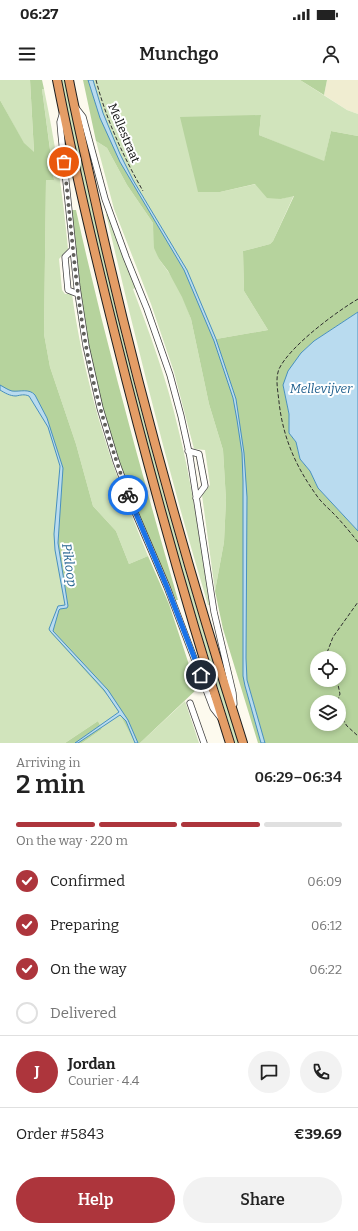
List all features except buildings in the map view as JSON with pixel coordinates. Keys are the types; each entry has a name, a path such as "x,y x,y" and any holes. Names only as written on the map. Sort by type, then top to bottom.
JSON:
{"highway":[{"path":"57,80 97,263 127,386 166,529 230,743"},
{"path":"69,80 110,266 139,382 178,525 243,743"}],"street":[{"path":"74,106 83,117 105,199 170,375 188,451 214,612 233,693 234,716"},
{"path":"63,112 60,122 78,294 86,346 100,408 116,461 134,510 167,587 213,708 223,720"},
{"path":"73,249 65,257 68,290 78,294"},
{"path":"188,451 199,454 205,486 196,498"},
{"path":"190,703 204,743"}],"path":[{"name":"Mellestraat","path":"96,80 113,130 143,191"},
{"path":"358,298 332,316 296,347 279,369 277,380 281,417 289,445 299,469 318,498 358,542"},
{"path":"328,651 333,637 358,602"},
{"path":"346,724 358,736"}],"shaded area":[{"path":"327,80 358,80 358,114 347,110 324,95"}],"green space":[{"path":"0,80 30,80 34,153 24,144 0,100"},
{"path":"30,80 42,80 54,180 46,180 44,334 50,367 76,444 93,506 116,531 129,564 148,556 169,604 197,689 140,743 135,743 121,716 108,696 51,633 58,610 66,605 56,548 62,468 48,423 28,393 17,394 0,387 0,100 24,143 34,152"},
{"path":"61,80 65,80 110,287 149,441 190,586 239,743 235,743 160,492 108,287"},
{"path":"83,80 93,80 103,113 120,154 133,180 187,270 216,339 268,330 244,291 243,251 270,244 273,241 294,196 281,199 267,198 255,184 220,192 198,192 180,117 261,115 259,135 324,161 331,131 358,136 358,312 314,341 301,353 283,385 289,414 289,433 296,442 300,459 310,471 318,488 358,531 358,743 258,743 223,629 215,591 224,542 226,500 223,450 209,404 191,319 182,297 154,248 153,223 127,185 107,148 96,141"},
{"path":"93,80 300,80 347,110 358,114 358,136 331,131 324,162 259,135 261,115 220,192 256,184 281,199 294,195 273,241 270,244 243,251 244,291 268,330 216,339 187,270 133,180 120,154 103,113"},
{"path":"300,80 327,80 324,95"},
{"path":"42,89 44,89 55,149 68,249 59,259 62,290 65,294 72,294 84,362 101,428 123,492 148,556 129,564 116,531 93,506 76,444 50,367 44,334 46,180 54,179"},
{"path":"96,141 107,148 127,185 153,223 155,231 154,239 159,259 174,280 183,297 191,319 209,404 223,450 226,500 224,542 215,591 202,495 210,485 205,450 194,449 174,372 151,304 114,209"},
{"path":"72,210 76,210 124,406 178,600 176,600 127,486 105,419 84,315"},
{"path":"106,214 108,214 136,288 133,289 158,357 174,410 192,494 210,605 208,605 167,459"},
{"path":"0,387 28,393 48,423 60,459 112,696 135,743 82,743 102,729 98,721 65,743 0,743"},
{"path":"185,701 199,743 140,743"},
{"path":"98,721 102,729 82,743 65,743"}],"water":[{"path":"88,80 93,80 103,113 120,154 133,180 187,270 216,339 236,399 244,453 247,497 247,680 265,743 261,743 243,676 242,453 233,398 214,341 184,270 120,162 100,118"},
{"name":"Mellevijver","path":"358,312 358,531 318,488 310,471 300,459 296,442 289,433 289,414 283,385 288,371 301,353 314,341"},
{"path":"0,385 12,391 27,391 35,395 47,418 63,468 58,543 68,606 67,608 59,610 53,631 108,690 128,720 138,743 135,743 126,721 120,715 78,743 75,743 119,712 104,690 49,629 58,606 65,605 55,550 54,534 60,466 48,427 29,396 10,395 0,390"}],"way so far":[{"path":"64,162 77,287 86,346 100,408 128,495"}],"route":[{"path":"128,495 167,587 201,675"}],"water label":[{"name":"Pikloop","path":"70,565"}]}
